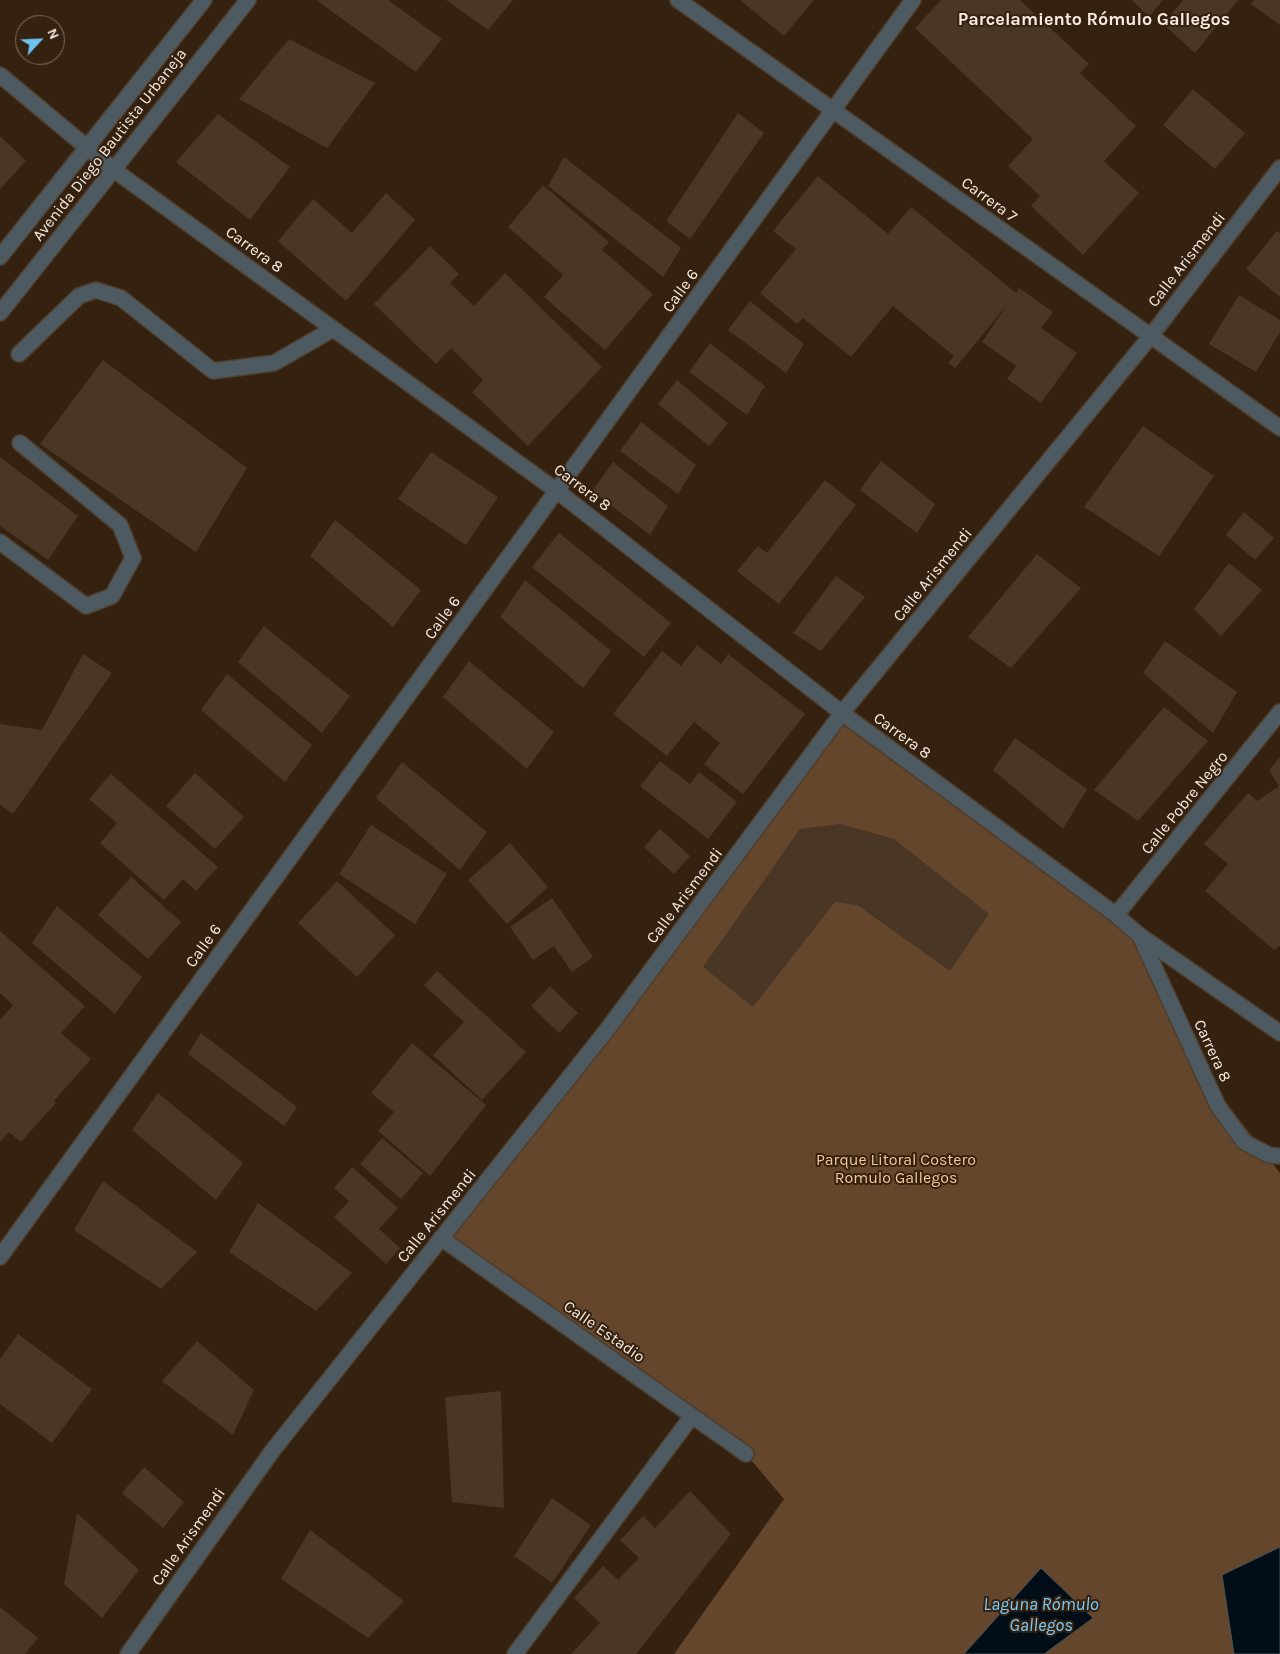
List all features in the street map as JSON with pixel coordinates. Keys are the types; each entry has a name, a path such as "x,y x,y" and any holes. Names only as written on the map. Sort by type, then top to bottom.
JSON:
{"street":[{"name":"Avenida Diego Bautista Urbaneja","path":"0,257 204,0"},
{"name":"Avenida Diego Bautista Urbaneja","path":"0,313 248,0"},
{"name":"Carrera 7","path":"678,0 1280,428"},
{"name":"Calle 6","path":"0,1257 913,0"},
{"name":"Carrera 8","path":"0,75 114,170 557,491 842,713 1116,915 1140,935 1280,1033"},
{"name":"Calle Arismendi","path":"128,1654 273,1450 606,1031 842,713 1150,336 1280,168"},
{"path":"19,354 79,296 96,290 121,298 213,371 274,363 333,329"},
{"path":"0,542 86,606 112,596 133,558 120,525 20,443"},
{"name":"Calle Pobre Negro","path":"1116,915 1280,712"},
{"name":"Carrera 8","path":"1140,935 1218,1106 1244,1142 1270,1155 1280,1156"},
{"name":"Calle Estadio","path":"441,1238 746,1454"},
{"path":"515,1654 692,1416"}],"green space":[{"name":"Parque Litoral Costero Romulo Gallegos","path":"842,713 1139,935 1202,1071 1280,1173 1280,1654 674,1654 784,1499 746,1454 441,1238"}],"water":[{"path":"1280,1547 1280,1654 1234,1654 1222,1575"},
{"name":"Laguna Rómulo Gallegos","path":"1041,1568 1093,1618 1044,1654 964,1654"}],"building":[{"path":"316,0 388,0 442,39 416,72"},
{"path":"446,0 513,0 488,30"},
{"path":"740,0 814,0 784,36"},
{"path":"941,0 1020,0 1089,64 1080,73 1136,126 1104,161 1139,193 1083,255 1031,206 1040,196 1008,166 1033,139 915,28"},
{"path":"1132,0 1163,0 1149,17"},
{"path":"1183,0 1238,0 1195,53 1163,24"},
{"path":"1254,0 1280,0 1280,25 1251,4"},
{"path":"289,39 375,83 327,148 239,99"},
{"path":"1193,89 1245,133 1215,169 1163,125"},
{"path":"738,113 764,133 690,239 666,221"},
{"path":"218,114 290,167 250,220 176,162"},
{"path":"0,136 26,161 0,189"},
{"path":"564,157 681,248 663,277 548,186"},
{"path":"818,176 888,234 911,207 1016,293 1019,288 1053,312 1041,328 1077,353 1041,403 1007,379 1016,366 982,342 1007,305 955,368 948,363 954,356 893,306 851,357 803,318 797,324 760,293 796,249 773,231"},
{"path":"543,185 609,242 602,250 653,294 605,350 544,297 563,275 508,227"},
{"path":"386,193 415,220 346,301 278,241 313,199 352,233"},
{"path":"1277,231 1280,233 1280,297 1246,269"},
{"path":"430,246 459,274 450,283 474,306 505,273 602,367 528,446 472,392 483,380 451,348 436,364 374,304"},
{"path":"1239,295 1280,320 1280,332 1256,372 1209,344"},
{"path":"750,301 804,344 786,373 728,330"},
{"path":"710,343 765,386 747,415 689,372"},
{"path":"103,360 247,468 196,552 40,444"},
{"path":"677,380 728,423 709,446 658,404"},
{"path":"641,422 696,465 678,494 620,451"},
{"path":"1143,426 1214,476 1159,556 1084,507"},
{"path":"431,452 498,497 466,545 398,499"},
{"path":"0,457 78,516 48,560 0,526"},
{"path":"881,461 935,504 917,533 860,490"},
{"path":"613,462 668,506 650,535 592,491"},
{"path":"825,480 856,505 779,604 737,571 758,546 767,553"},
{"path":"1244,512 1274,538 1255,560 1226,535"},
{"path":"335,520 421,590 393,627 310,556"},
{"path":"559,533 671,623 644,657 532,567"},
{"path":"1037,554 1081,588 1011,668 968,637"},
{"path":"1229,563 1262,590 1221,636 1194,609"},
{"path":"836,576 865,597 821,651 793,633"},
{"path":"525,580 611,651 583,688 500,617"},
{"path":"264,626 350,696 322,733 238,662"},
{"path":"1165,641 1237,692 1213,733 1143,673"},
{"path":"697,645 721,664 728,654 805,714 743,794 704,764 720,743 694,722 667,756 613,714 662,651 681,666"},
{"path":"83,654 112,673 13,814 0,805 0,724 42,730"},
{"path":"469,661 554,732 527,769 443,697"},
{"path":"227,674 312,745 285,782 201,710"},
{"path":"1164,707 1208,741 1138,821 1094,790"},
{"path":"1015,738 1087,789 1063,829 993,770"},
{"path":"1280,757 1280,946 1274,950 1205,891 1228,864 1204,844 1248,793 1257,801 1279,786 1269,770"},
{"path":"660,761 690,784 699,772 737,802 708,839 640,786"},
{"path":"402,762 487,832 460,870 376,798"},
{"path":"195,773 244,817 215,849 166,806"},
{"path":"111,774 218,867 196,891 183,879 164,900 100,843 117,823 89,799"},
{"path":"840,824 894,839 989,914 950,971 857,905 835,902 753,1007 703,967 800,829"},
{"path":"371,825 447,874 415,924 339,874"},
{"path":"660,829 690,856 674,874 644,847"},
{"path":"510,843 548,887 507,924 468,880"},
{"path":"131,877 181,922 148,959 98,915"},
{"path":"337,881 395,935 357,977 298,923"},
{"path":"552,898 593,957 572,972 554,946 533,960 510,927"},
{"path":"57,906 142,977 115,1014 32,943"},
{"path":"0,931 85,1006 61,1033 91,1059 54,1101 56,1103 21,1142 9,1132 0,1142 0,1020 13,1005 0,993"},
{"path":"437,971 526,1052 482,1100 433,1055 464,1022 424,985"},
{"path":"550,986 578,1013 559,1033 531,1006"},
{"path":"201,1033 297,1107 284,1126 188,1054"},
{"path":"412,1043 486,1105 430,1176 378,1131 394,1112 371,1093"},
{"path":"158,1093 243,1163 216,1200 132,1130"},
{"path":"382,1138 423,1173 401,1199 360,1164"},
{"path":"352,1167 398,1208 379,1229 400,1248 386,1264 334,1217 349,1201 334,1188"},
{"path":"103,1181 197,1252 161,1289 74,1230"},
{"path":"258,1203 352,1273 316,1311 229,1252"},
{"path":"18,1334 92,1389 52,1443 0,1404 0,1359"},
{"path":"197,1341 254,1390 233,1435 162,1381"},
{"path":"501,1391 504,1508 452,1502 445,1397"},
{"path":"144,1467 184,1502 163,1528 122,1493"},
{"path":"690,1491 731,1534 636,1654 571,1654 600,1623 574,1598 603,1566 618,1580 639,1558 620,1540 643,1516 655,1528"},
{"path":"552,1498 591,1525 552,1583 514,1556"},
{"path":"77,1513 139,1570 102,1618 64,1584"},
{"path":"310,1530 404,1601 368,1638 281,1579"},
{"path":"0,1607 38,1638 25,1654 0,1654"}],"district":[{"name":"Parcelamiento Rómulo Gallegos","path":"1094,20"}]}
